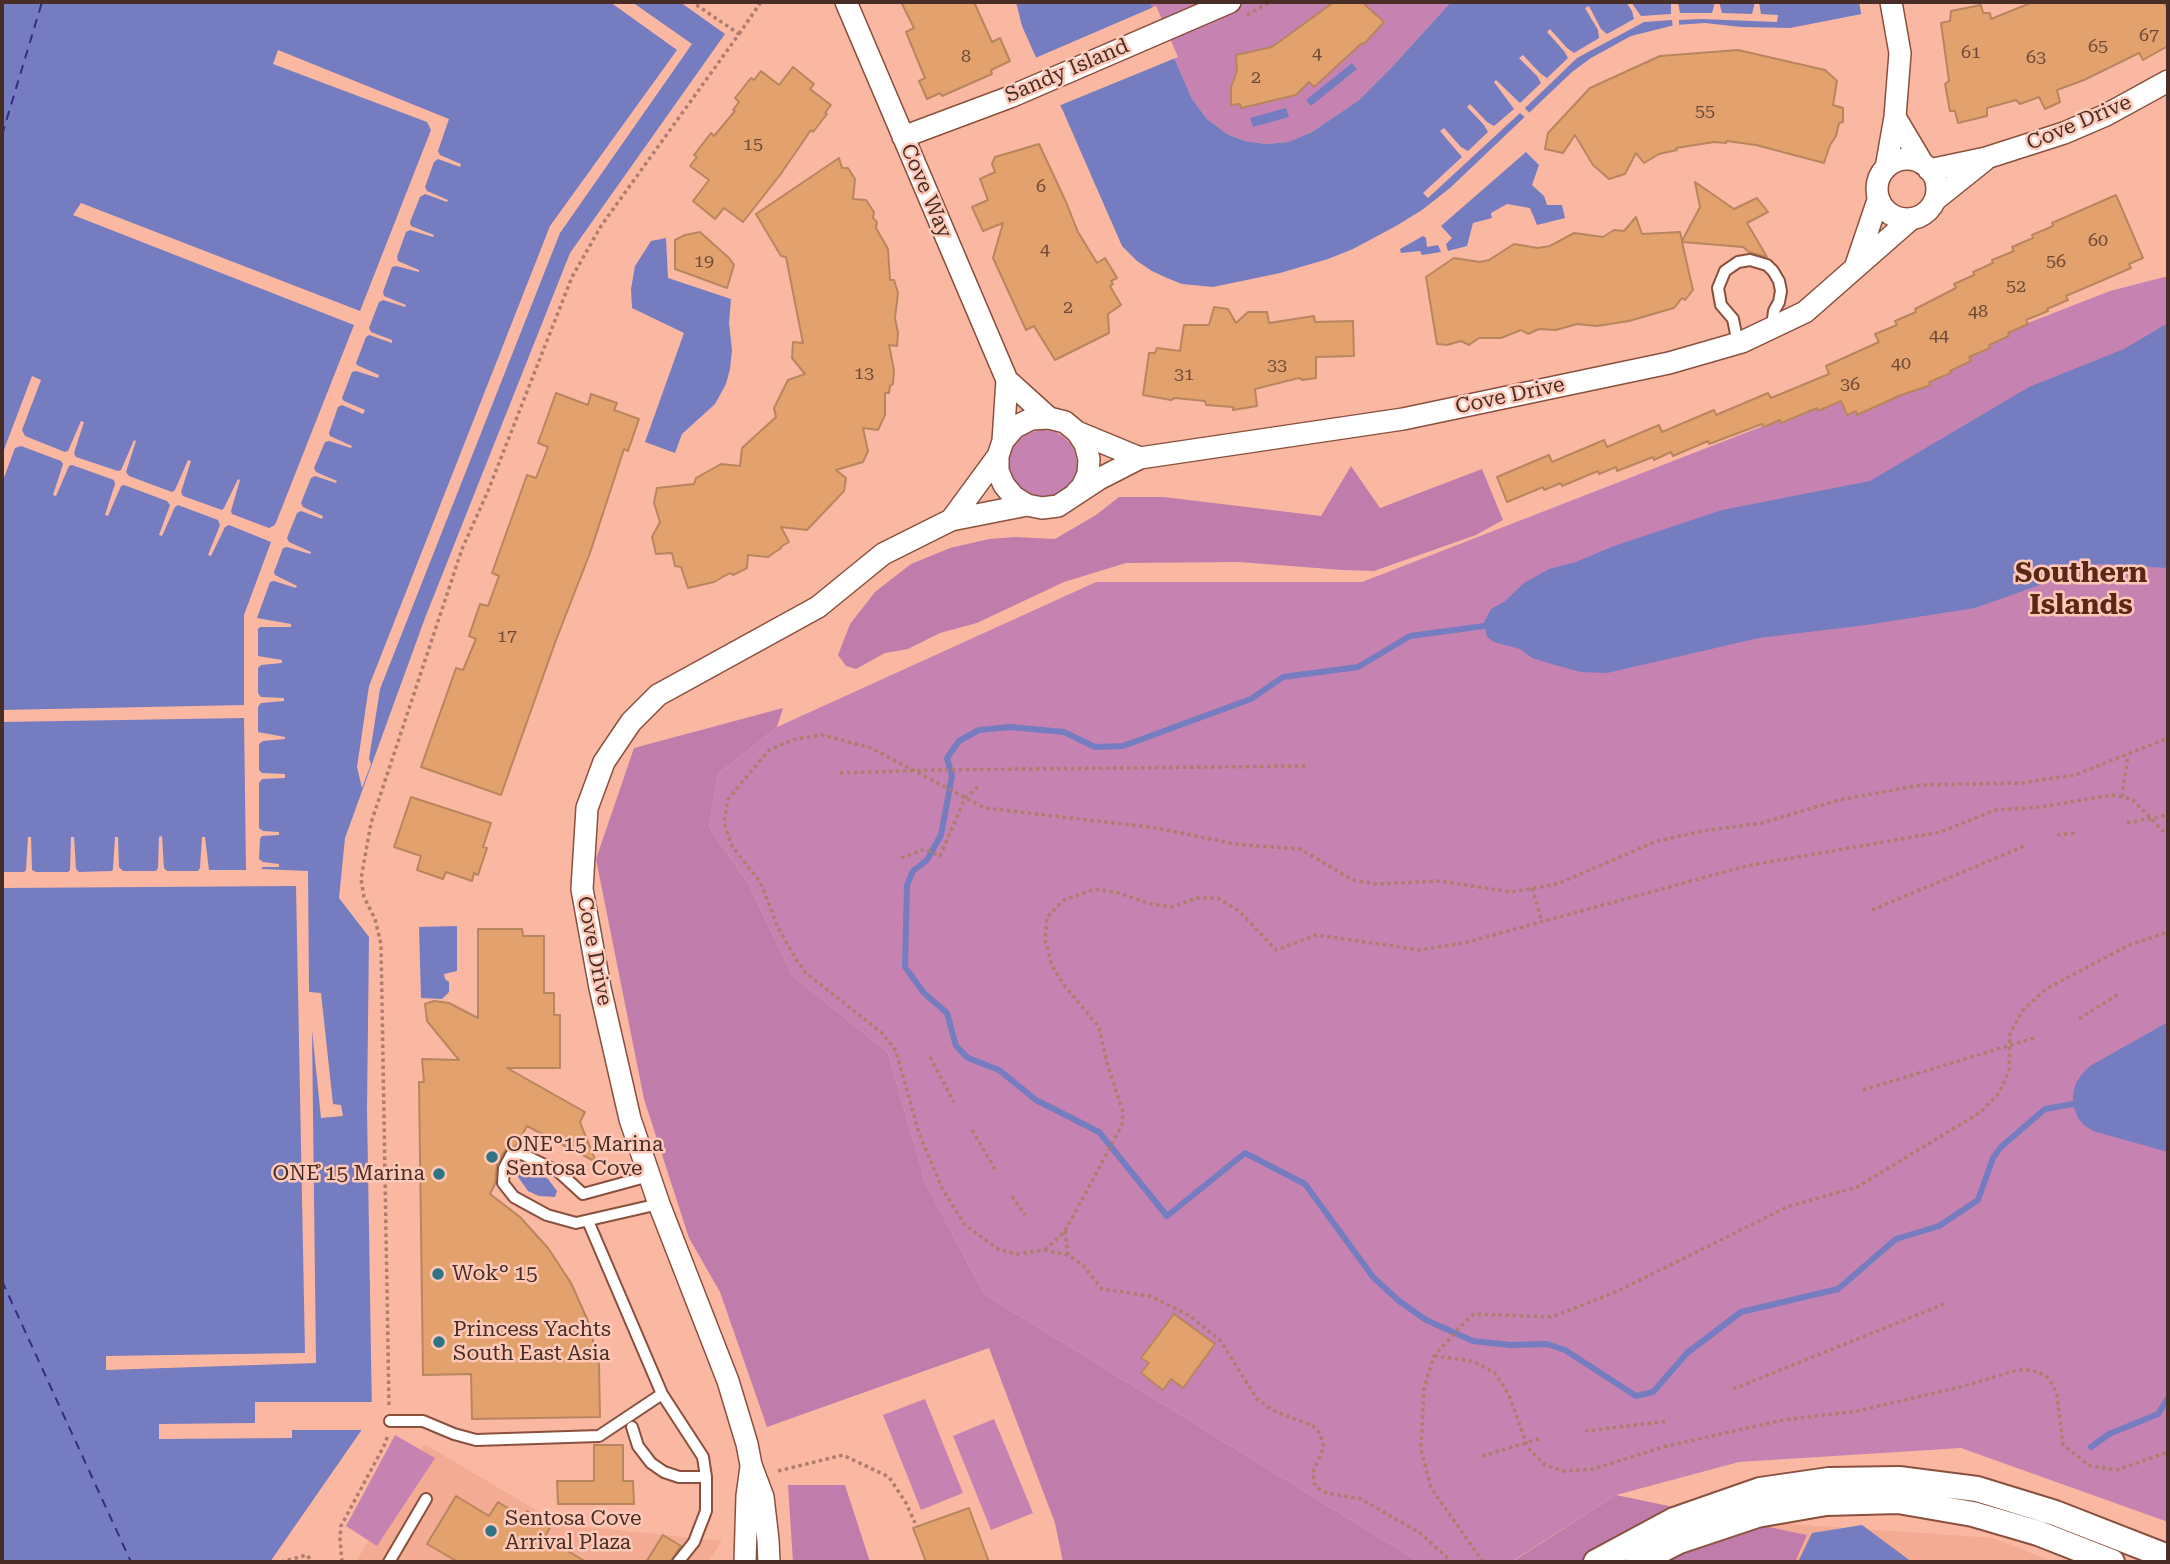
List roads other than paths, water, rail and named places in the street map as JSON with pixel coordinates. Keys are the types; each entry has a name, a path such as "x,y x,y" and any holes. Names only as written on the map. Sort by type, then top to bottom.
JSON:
{"street":[{"name":"Cove Way","path":"846,2 1007,380 1049,418"},
{"path":"1886,168 1895,117 1900,53 1891,2"},
{"name":"Sandy Island","path":"903,137 1232,8"},
{"name":"Cove Drive","path":"1926,167 1986,158 2064,133 2106,115 2168,81"},
{"path":"1895,117 1935,179 1937,190 1935,201 1921,216 1901,219 1891,215 1878,200 1879,177 1894,162 1914,160 1926,167"},
{"name":"Cove Drive","path":"1935,201 1986,158"},
{"name":"Cove Drive","path":"1855,267 1878,200"},
{"name":"Cove Drive","path":"769,1562 763,1497 751,1465 728,1381 659,1204 630,1119 600,988 582,889 587,808 604,762 631,722 658,695 818,607 883,554 951,520 1027,505 1042,508 1058,506 1099,479 1140,458 1403,419 1669,363 1738,344 1805,312 1911,219"},
{"name":"Cove Way","path":"1001,448 1007,380"},
{"path":"1049,418 1065,422 1077,432 1085,444 1088,474 1082,487 1072,498"},
{"name":"Cove Drive","path":"951,520 1015,427 1031,419 1049,418"},
{"path":"1077,432 1140,458"},
{"path":"1001,448 998,471 1004,485 1014,497 1027,505"},
{"name":"Cove Drive","path":"745,1562 751,1465"},
{"path":"1597,1562 1674,1520 1760,1490 1829,1480 1899,1479 1977,1489 2055,1513 2168,1558"},
{"path":"1638,1562 1679,1541 1757,1515 1826,1503 1898,1501 1973,1514 2038,1533 2112,1562"}],"lane":[{"path":"1738,344 1733,319 1721,305 1718,288 1725,271 1738,262 1750,260 1767,265 1779,281 1781,291 1772,328"},
{"path":"649,1176 583,1194 559,1172 522,1154 511,1155 504,1168 503,1183 514,1197 547,1215 576,1223 659,1204"},
{"path":"588,1221 662,1394 703,1457 706,1511 694,1542 678,1562"},
{"path":"390,1421 423,1420 454,1434 476,1440 599,1436 662,1394"},
{"path":"632,1427 638,1446 651,1463 664,1472 679,1477 706,1477"},
{"path":"389,1562 426,1499"}],"water":[{"path":"2,2 680,2 725,34 570,253 425,618 345,838 339,898 369,937 367,1109 372,1415 270,1562 2,1562"},
{"path":"1016,2 1150,2 1192,99 1207,119 1227,134 1245,141 1266,144 1288,142 1312,132 1359,100 1451,2 1923,2 1790,28 1705,23 1675,25 1631,36 1572,72 1450,188 1396,226 1328,259 1280,273 1213,287 1182,284 1167,278 1137,261 1122,246 1063,111 1022,26"},
{"path":"1352,63 1357,69 1311,106 1306,100"},
{"path":"1286,108 1289,117 1253,127 1250,118"},
{"path":"1526,152 1539,165 1532,185 1544,196 1547,205 1562,205 1565,218 1537,225 1530,208 1507,204 1491,213 1492,218 1473,223 1467,246 1448,251 1446,244 1452,238 1441,226"},
{"path":"1423,236 1426,238 1427,247 1438,245 1441,252 1422,255 1420,251 1401,253 1400,249"},
{"path":"666,238 668,278 731,299 729,323 732,350 726,384 715,404 682,434 675,453 645,442 684,333 632,308 631,289 635,266 651,241"},
{"path":"2168,323 2168,568 2099,564 1975,608 1759,638 1607,673 1581,672 1555,665 1532,658 1520,649 1494,642 1487,637 1484,622 1491,609 1504,602 1524,583 1549,569 1722,510 1870,481 2029,387 2124,349"},
{"path":"457,926 457,971 444,974 449,982 449,992 442,999 421,998 419,927"},
{"path":"2168,1022 2168,1152 2093,1131 2084,1125 2074,1108 2073,1096 2081,1075 2090,1066"},
{"path":"522,1171 538,1173 548,1179 557,1191 555,1197 539,1196 528,1191 518,1177"},
{"path":"1862,1525 1912,1562 1798,1562 1812,1533"}],"waterway":[{"path":"1484,626 1410,636 1358,667 1283,677 1251,699 1123,746 1095,747 1064,732 1010,727 979,730 959,741 947,758 952,776 941,835 927,860 913,871 907,885 905,967 924,993 947,1013 956,1046 968,1058 999,1070 1036,1100 1099,1132 1167,1216 1245,1153 1305,1184 1373,1277 1399,1301 1426,1320 1473,1341 1511,1345 1547,1344 1565,1350 1636,1396 1653,1392 1687,1353 1741,1312 1838,1289 1896,1239 1939,1226 1978,1200 1993,1158 2001,1147 2045,1109 2073,1104"},
{"path":"2091,1447 2109,1434 2158,1414 2168,1398"}],"place":[{"name":"ONE°15 Marina Sentosa Cove","path":"492,1157"},
{"name":"ONE ̊15 Marina","path":"439,1174"},
{"name":"Wok° 15","path":"438,1274"},
{"name":"Princess Yachts South East Asia","path":"439,1342"},
{"name":"Sentosa Cove Arrival Plaza","path":"491,1531"}],"district":[{"name":"Southern Islands","path":"2081,590"}]}
